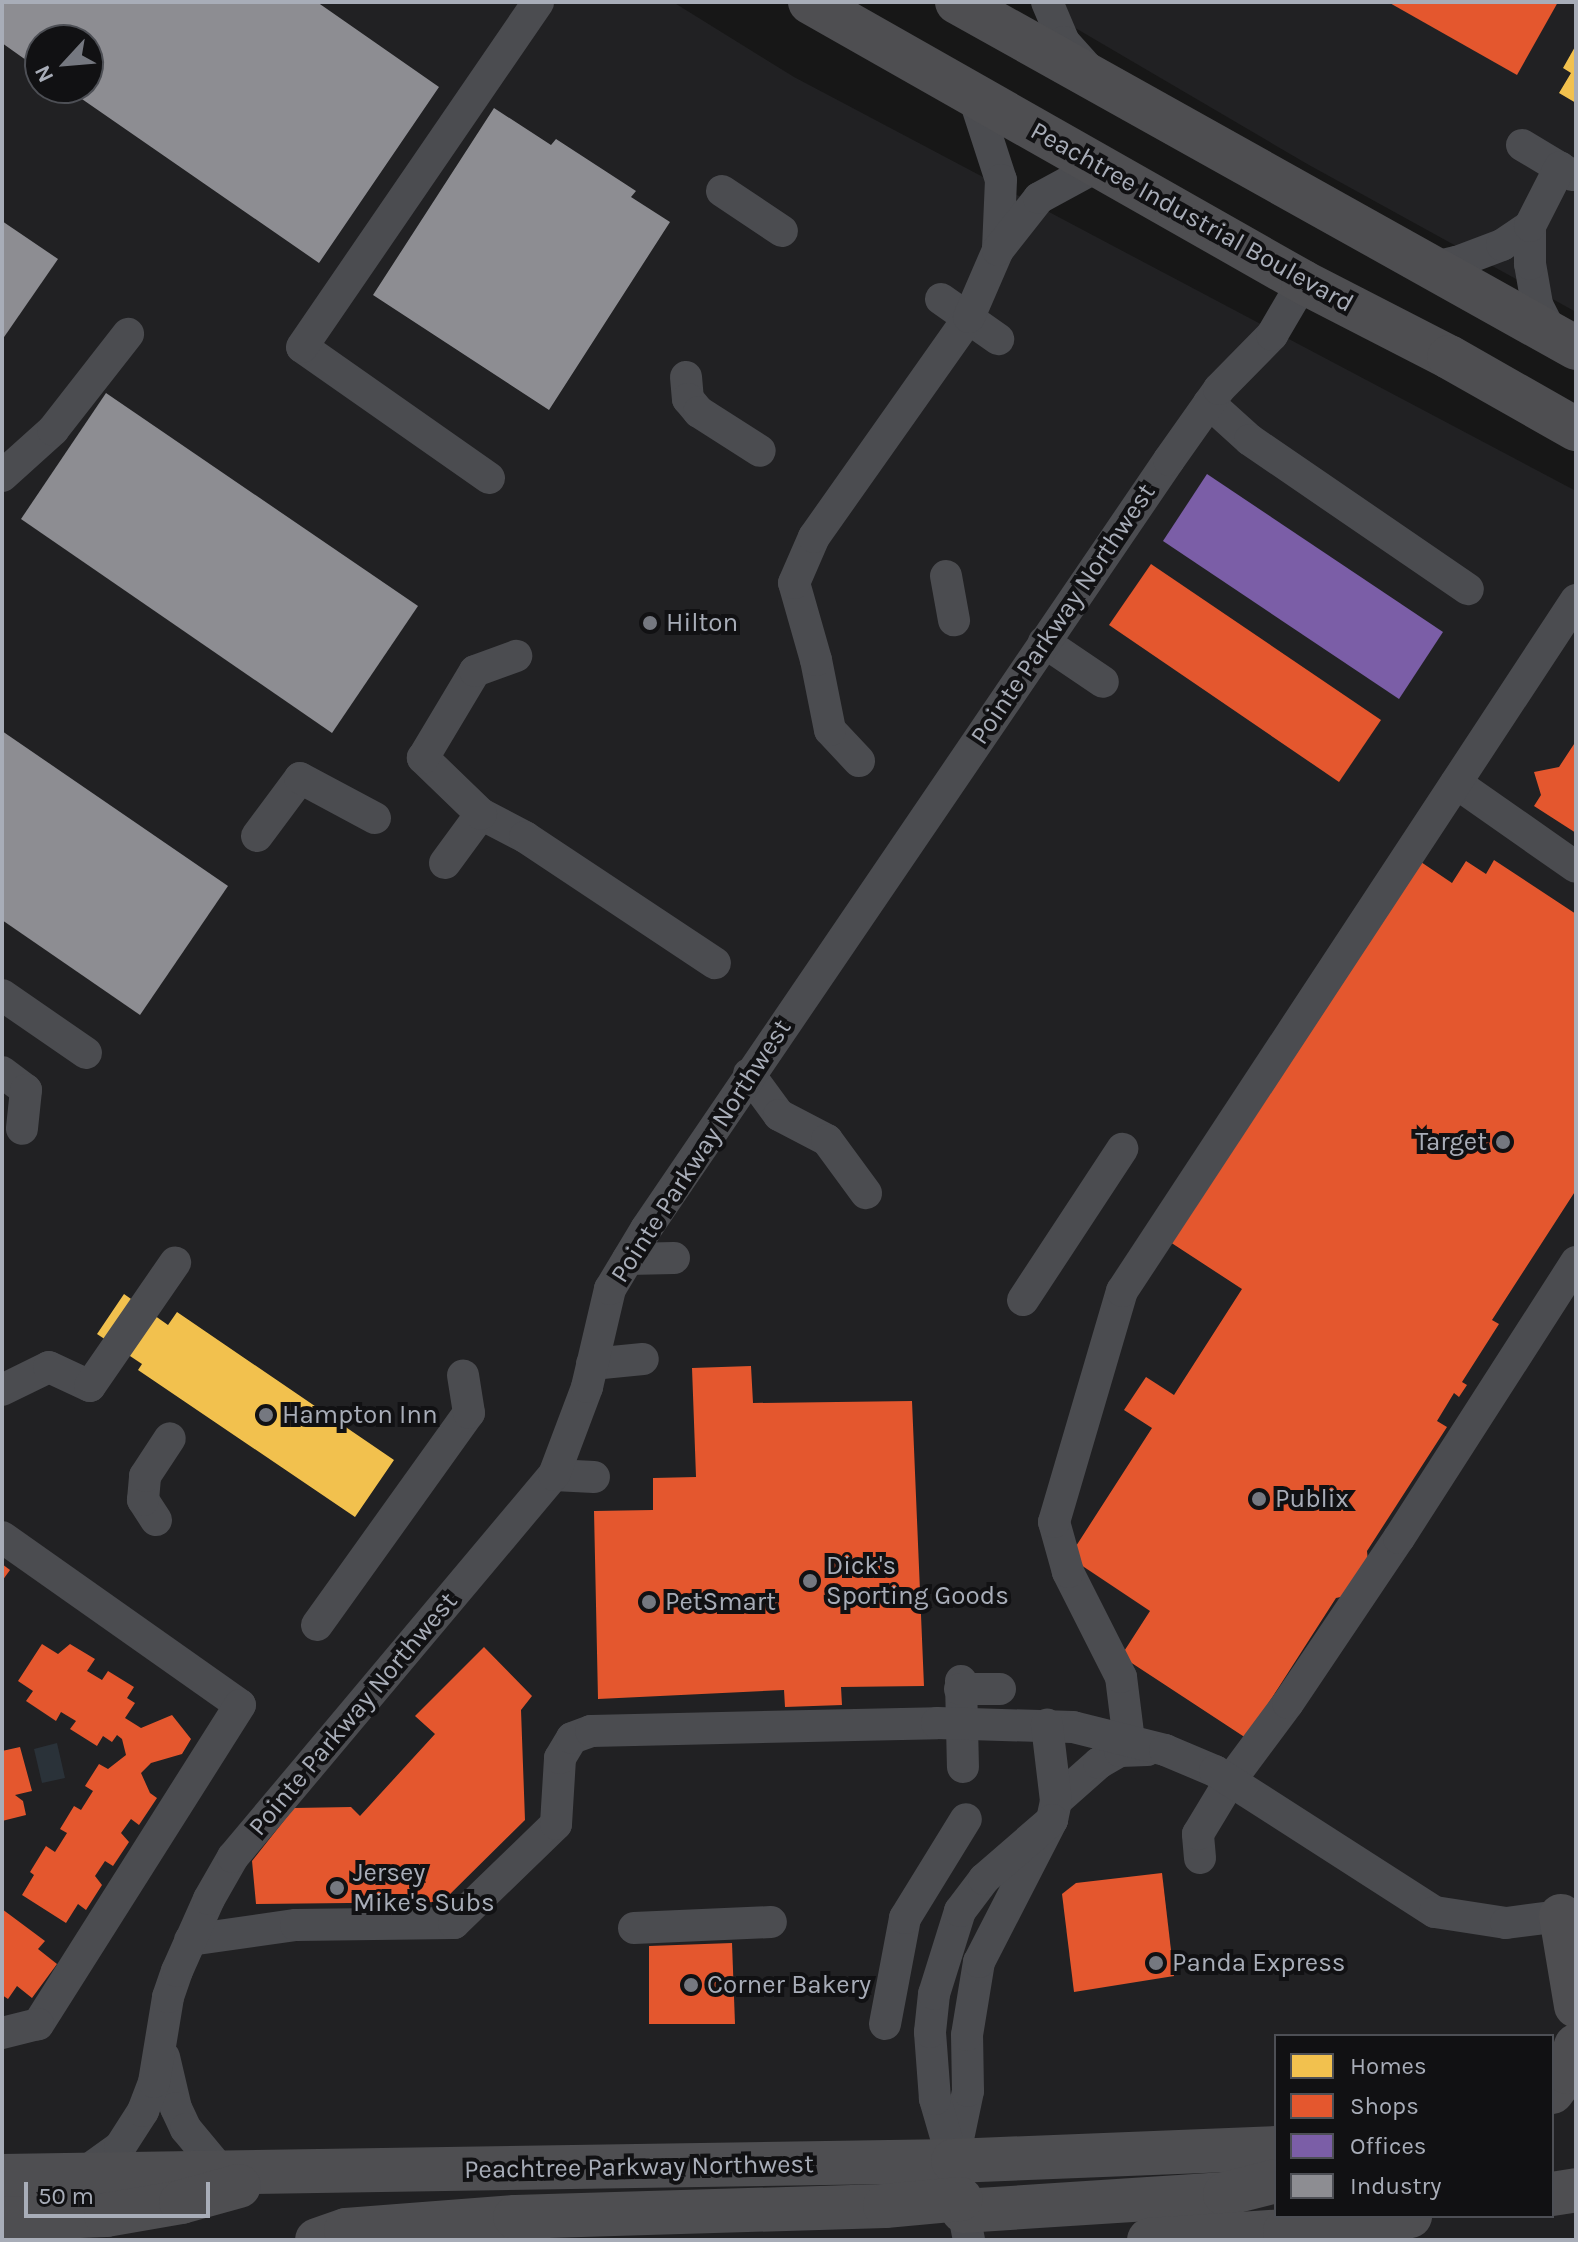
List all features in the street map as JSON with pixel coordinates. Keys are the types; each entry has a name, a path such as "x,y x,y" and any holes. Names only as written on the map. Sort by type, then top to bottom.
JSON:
{"highway":[{"name":"Peachtree Industrial Boulevard","path":"810,2 1303,282 1449,357 1576,429"},
{"path":"957,2 1564,342"},
{"path":"1568,1915 1576,2006"},
{"path":"1554,2089 1567,2072 1576,2046"},
{"path":"1554,2114 1576,2110"},
{"name":"Peachtree Parkway Northwest","path":"2,2176 220,2170 962,2203 1274,2148"},
{"path":"2,2219 61,2219 166,2205 208,2196 271,2173"},
{"path":"317,2240 346,2230 515,2217 1225,2194 1274,2182"},
{"path":"1554,2194 1576,2190"},
{"path":"1149,2240 1285,2231 1393,2218"}],"street":[{"path":"489,478 302,347 538,2"},
{"path":"1047,2 1064,42 1096,78"},
{"path":"973,94 1001,180 998,250"},
{"path":"1430,268 1457,262 1502,245 1530,226 1566,171 1522,145"},
{"path":"859,761 830,730 816,660 794,583 814,537 969,317 998,250 1039,198 1098,166"},
{"path":"722,191 782,231"},
{"path":"1530,226 1530,264 1537,304 1564,342"},
{"name":"Pointe Parkway Northwest","path":"80,2175 106,2160 130,2135 154,2082 168,1997 190,1940 233,1857 554,1475 592,1364 610,1289 628,1259 749,1074 1209,403 1272,335 1303,282"},
{"path":"941,299 998,339"},
{"path":"2,476 53,430 128,334"},
{"path":"686,377 688,399 699,412 760,451"},
{"path":"1209,403 1250,440 1468,589"},
{"path":"946,576 954,620"},
{"path":"1129,1741 1121,1677 1068,1572 1054,1522 1122,1291 1576,600"},
{"path":"1044,642 1103,682"},
{"path":"516,656 475,671 423,758 481,814 525,837 715,963"},
{"path":"257,836 300,778 375,818"},
{"path":"1456,783 1576,867"},
{"path":"445,863 481,814"},
{"path":"2,995 86,1053"},
{"path":"2,1072 26,1090 22,1129"},
{"path":"749,1074 779,1115 827,1140 866,1193"},
{"path":"1023,1300 1122,1149"},
{"path":"628,1259 674,1258"},
{"path":"1200,1858 1198,1834 1230,1781 1288,1703 1391,1550 1576,1262"},
{"path":"2,1390 49,1367 90,1386 175,1263"},
{"path":"592,1364 643,1359"},
{"path":"317,1625 469,1413 463,1375"},
{"path":"156,1520 143,1500 145,1476 170,1438"},
{"path":"554,1475 594,1477"},
{"path":"2,1537 240,1705 38,2024 2,2033"},
{"path":"963,1767 961,1685 1000,1689"},
{"path":"190,1940 296,1925 454,1923 556,1824 560,1758 572,1738 591,1731 960,1724 1047,1725 1165,1750 1230,1781 1435,1912 1506,1923 1568,1915"},
{"path":"1047,1725 1054,1810"},
{"path":"962,2203 968,2091 967,2035 979,1962 1054,1810 1099,1763 1120,1751 1165,1750"},
{"path":"885,2024 905,1918 966,1819"},
{"path":"634,1928 771,1922"},
{"name":"Pointe Parkway Northwest","path":"162,2042 176,2108 203,2154 220,2170"}],"shaded area":[{"path":"2,2 673,2 794,77 1576,491 1576,2240 2,2240"},
{"path":"1031,2 1576,2 1576,312 1309,165"},
{"path":"57,1743 65,1778 42,1783 34,1749"}],"building: Homes":[{"path":"1576,45 1576,103 1559,93 1571,73 1563,68"},
{"name":"Hampton Inn","path":"124,1294 168,1325 177,1312 394,1460 355,1517 138,1370 142,1364 97,1334"}],"building: Shops":[{"path":"1388,2 1558,2 1517,75"},
{"path":"1151,564 1381,720 1339,782 1109,625"},
{"path":"1576,741 1576,833 1534,806 1541,795 1534,772 1559,767"},
{"path":"1418,860 1452,883 1466,861 1486,874 1494,860 1576,914 1576,1190 1492,1320 1499,1324 1462,1382 1467,1385 1459,1397 1454,1393 1437,1421 1447,1427 1367,1551 1368,1562 1345,1596 1336,1598 1246,1738 1121,1656 1150,1611 1069,1557 1152,1428 1124,1410 1146,1377 1174,1395 1242,1289 1170,1242"},
{"name":"Dick's Sporting Goods","path":"751,1366 753,1403 912,1401 924,1686 841,1687 842,1705 785,1707 784,1690 598,1699 594,1511 653,1510 653,1478 696,1477 692,1368"},
{"path":"2,1564 10,1570 2,1581"},
{"path":"42,1644 58,1654 70,1644 95,1659 87,1671 102,1680 108,1671 134,1687 127,1698 135,1703 125,1718 141,1728 172,1715 191,1739 182,1754 151,1763 141,1773 150,1793 157,1798 139,1825 131,1819 121,1833 129,1842 113,1866 105,1861 95,1876 102,1885 86,1910 78,1904 66,1923 22,1895 34,1875 30,1872 46,1846 55,1852 67,1833 60,1829 74,1806 81,1810 93,1791 85,1786 99,1764 108,1769 126,1755 122,1739 117,1735 112,1742 103,1736 97,1746 70,1729 76,1721 61,1712 56,1721 26,1701 33,1691 18,1681"},
{"path":"484,1647 532,1696 521,1710 525,1820 442,1902 256,1904 252,1861 294,1808 351,1807 360,1816 435,1734 415,1716"},
{"path":"20,1747 32,1791 15,1795 23,1801 26,1815 2,1821 2,1751"},
{"path":"1162,1873 1174,1976 1074,1992 1062,1894 1076,1883"},
{"path":"2,1909 45,1941 38,1949 57,1964 32,1998 17,1986 8,1999 2,1995"},
{"name":"Corner Bakery","path":"732,1943 735,2024 649,2024 649,1946"}],"building: Offices":[{"path":"1207,474 1443,632 1399,699 1163,541"}],"building: Industry":[{"path":"2,2 317,2 439,87 319,263 89,104 104,104 104,24 24,24 24,59 2,43"},
{"path":"494,108 551,145 556,139 636,191 631,197 670,222 549,410 373,295"},
{"path":"2,221 58,259 2,340"},
{"path":"106,393 418,606 332,733 21,519"},
{"path":"2,731 228,886 140,1015 2,920"}],"place":[{"name":"Hilton","path":"650,623"},
{"name":"Target","path":"1503,1142"},
{"name":"Hampton Inn","path":"266,1415"},
{"name":"Publix","path":"1259,1499"},
{"name":"Dick's Sporting Goods","path":"810,1581"},
{"name":"PetSmart","path":"649,1602"},
{"name":"Jersey Mike's Subs","path":"337,1888"},
{"name":"Panda Express","path":"1156,1963"},
{"name":"Corner Bakery","path":"691,1985"}]}
